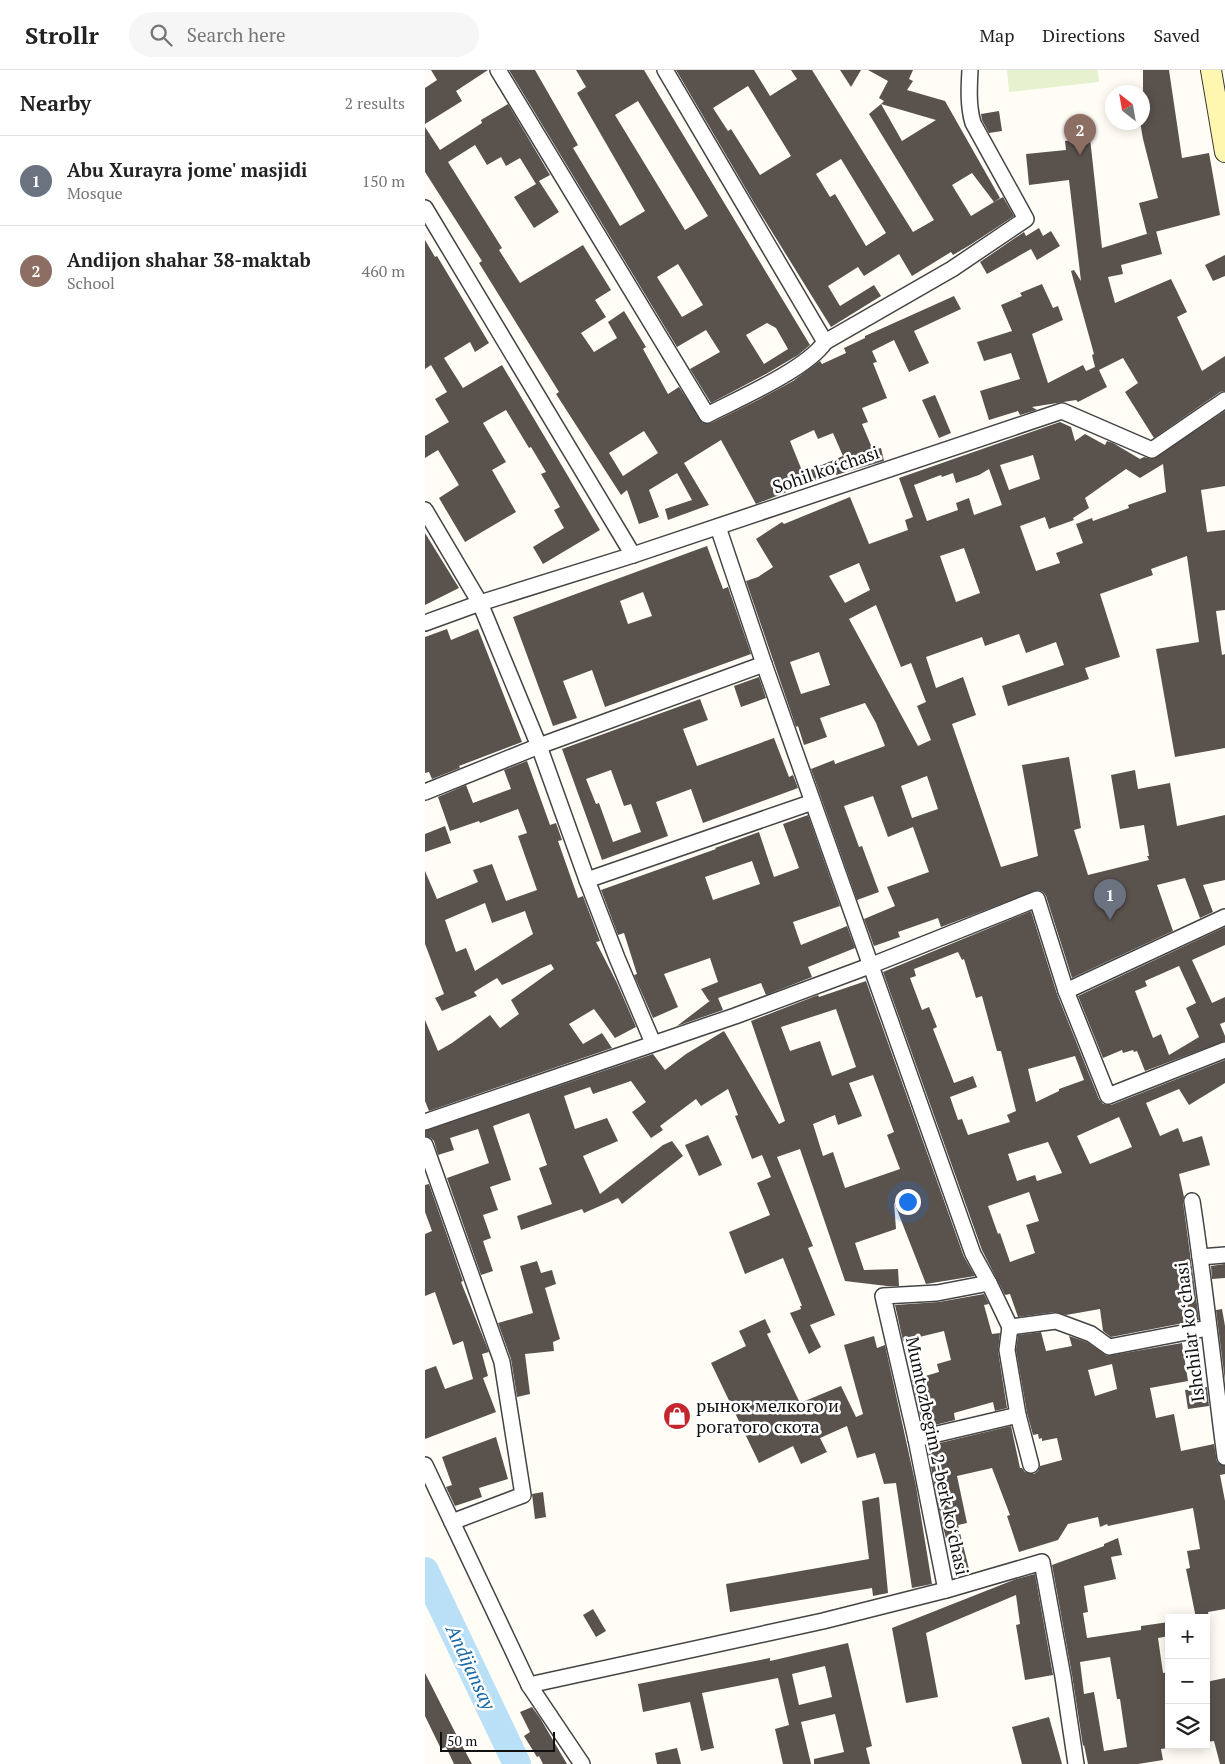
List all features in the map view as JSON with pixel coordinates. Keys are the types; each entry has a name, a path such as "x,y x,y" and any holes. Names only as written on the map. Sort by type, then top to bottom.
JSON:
{"main road":[{"path":"1211,70 1225,152"}],"street":[{"path":"499,70 707,415 768,383 810,358 821,349 825,342 952,269 1027,219 973,123 969,112 970,70"},
{"path":"665,70 825,342"},
{"path":"425,208 633,555"},
{"name":"Sohil koʻchasi","path":"425,623 480,603 633,555 1062,411 1152,450 1225,400"},
{"path":"425,510 480,603 539,746 587,880 653,1044"},
{"path":"718,526 764,664 973,1254 1010,1327 1007,1350 1018,1415 1031,1465"},
{"path":"425,792 539,746 764,664"},
{"path":"587,880 807,804"},
{"path":"425,1122 735,1016 872,965 1037,899 1066,990 1108,1096 1225,1050"},
{"path":"1066,990 1225,917"},
{"path":"425,1145 502,1362 523,1495 452,1522"},
{"name":"Ishchilar koʻchasi","path":"1192,1201 1201,1257 1225,1458"},
{"path":"1201,1257 1225,1255"},
{"name":"Mumtozbegim 2-berk koʻchasi","path":"989,1283 937,1293 883,1296 916,1439 946,1590 1042,1562 1063,1677 1076,1764"},
{"path":"1010,1327 1056,1321 1091,1334 1109,1347 1208,1328"},
{"path":"916,1439 1018,1415"},
{"path":"425,1465 529,1685 582,1764"},
{"path":"529,1685 823,1622 946,1590"}],"green space":[{"path":"1007,70 1098,70 1099,82 1009,92"}],"building":[{"path":"431,70 488,70 456,91 462,101 425,124 425,88 437,80"},
{"path":"509,70 535,70 578,145 573,148 620,226 645,211 577,93 586,87 576,70 644,70 810,345 798,355 766,374 711,403 690,369 720,352 706,330 677,347","holes":["638,101 708,216 685,230 615,115","678,264 703,305 682,317 657,277","767,323 776,328 788,349 764,364 746,335"]},
{"path":"676,70 754,70 770,96 797,79 791,70 812,70 913,232 934,220 869,114 884,101 879,98 888,81 868,70 913,70 909,79 913,81 907,90 945,101 1000,198 994,202 1003,197 1014,216 953,255 951,252 912,276 899,254 864,276 858,267 828,286 840,306 874,285 881,296 831,327 756,206","holes":["748,86 791,156 760,175 731,129 728,131 713,108","881,104 936,120 902,141","841,159 886,233 866,246 835,194 830,197 816,174","972,173 994,202 971,216 952,185"]},
{"path":"840,70 861,70 851,87"},
{"path":"1143,70 1169,70 1182,158 1209,153 1220,215 1147,234 1139,203 1158,198 1141,130 1150,130 1150,85 1143,85"},
{"path":"508,104 550,175 539,181 559,212 534,228 514,197 536,184 520,158 506,166 501,157 487,165 475,145 448,162 502,248 499,250 520,283 583,245 611,290 595,300 606,317 581,333 594,352 617,338 608,322 624,311 646,347 643,349 668,394 679,387 703,423 711,423 758,400 793,381 820,361 822,364 846,353 844,348 865,338 865,336 954,296 961,309 914,331 929,363 909,372 894,340 872,351 877,362 873,363 887,398 862,408 868,422 862,424 873,450 881,448 884,461 836,475 835,473 756,504 721,440 684,463 709,505 668,520 665,509 692,500 677,473 649,490 659,517 639,524 627,490 621,495 556,394 559,392 479,263 482,261 425,172 425,127 440,150 482,123 481,120","holes":["814,430 818,439 833,433 843,456 803,473 790,441","644,431 658,453 623,476 609,453"]},
{"path":"999,111 1002,131 989,133 981,114"},
{"path":"1090,138 1102,248 1156,231 1162,254 1121,265 1123,274 1108,277 1115,303 1171,279 1187,312 1177,317 1202,371 1225,356 1225,391 1220,392 1154,438 1125,392 1138,383 1123,358 1099,370 1107,387 1078,402 1076,400 1032,407 1037,410 1020,415 1018,411 989,420 980,391 1020,379 1011,353 984,361 977,342 1012,331 1001,305 1022,296 1020,293 1042,284 1053,308 1058,306 1063,320 1032,334 1048,383 1083,365 1086,371 1095,367 1092,355 1094,354 1071,271 1074,270 1081,281 1069,180 1029,185 1026,154 1066,150 1065,141"},
{"path":"1039,228 1043,236 1051,231 1060,246 1037,260 1031,249 987,274 980,262 1024,232 1026,236"},
{"path":"425,240 435,257 437,256 489,343 475,352 470,342 444,358 463,388 502,365 600,530 543,564 533,547 564,528 554,510 560,507 541,474 546,472 506,410 483,423 506,462 492,470 516,512 465,542 439,498 459,485 438,450 425,458 425,436 449,422 435,399 447,392 431,365 425,369"},
{"path":"1225,255 1225,276 1213,281 1205,265"},
{"path":"935,395 951,433 939,438 922,400"},
{"path":"1225,411 1225,486 1201,490 1207,532 1225,530 1225,610 1216,611 1222,655 1225,654 1225,748 1175,757 1156,649 1199,642 1187,556 1151,569 1153,575 1100,594 1120,657 1085,668 1089,679 1008,706 1002,686 1064,665 1056,642 1026,653 1019,634 985,646 982,637 926,657 936,688 963,677 976,715 952,724 1001,867 1038,856 1022,765 1069,757 1081,828 1074,830 1088,875 1149,860 1144,825 1120,829 1111,775 1135,770 1138,789 1170,783 1177,826 1225,815 1225,880 1203,885 1213,912 1200,918 1185,878 1157,885 1173,931 1072,978 1046,896 1038,890 941,927 938,918 898,932 900,937 874,946 864,919 895,906 887,887 929,872 913,827 888,837 873,796 844,806 859,847 862,846 879,892 857,900 811,769 834,760 835,764 885,746 876,723 865,703 820,718 827,737 804,745 798,726 796,727 746,581 758,577 773,567 756,539 782,522 784,524 850,497 869,544 908,530 905,520 913,517 899,478 1060,422 1071,427 1075,441 1085,434 1105,445 1107,441 1113,443 1140,459 1144,457 1153,459","holes":["1033,455 1040,479 1009,490 1000,465","1163,464 1166,492 1128,505 1129,508 1093,521 1092,518 1076,524 1083,543 1056,553 1060,563 1036,571 1020,526 1045,517 1049,529 1074,520 1073,518 1089,508 1085,498 1126,469 1140,478","989,469 1002,505 974,515 969,498 956,503 958,510 927,521 914,485 941,475 942,477 953,473 956,483 979,475","964,548 980,593 956,602 940,556","859,563 870,590 845,603 829,576","876,605 901,667 911,663 926,702 917,706 931,740 918,746 849,619","819,652 830,685 801,694 790,662","927,776 938,809 912,818 901,786"]},
{"path":"425,533 459,588 425,605"},
{"path":"707,546 723,589 728,587 751,654 605,707 592,670 563,681 577,718 553,726 513,617","holes":["643,592 652,616 628,624 620,601"]},
{"path":"447,629 451,640 478,629 522,742 459,766 460,768 432,779 429,772 425,773 425,637"},
{"path":"759,677 766,698 741,707 734,686"},
{"path":"700,699 708,720 683,729 697,766 774,738 789,777 793,775 798,788 703,823 691,789 656,802 668,836 602,860 562,749","holes":["611,770 624,806 631,804 641,832 613,842 599,803 596,804 586,779"]},
{"path":"527,761 550,825 556,823 562,840 558,841 578,898 583,896 600,941 596,942 617,983 636,1027 615,1038 594,1009 569,1024 583,1044 602,1033 612,1048 429,1111 425,1101 425,1020 438,1051 490,1015 500,1028 519,1014 511,1000 554,969 551,964 502,985 497,978 474,992 477,996 442,1011 435,998 444,994 425,944 425,871 437,899 478,882 473,870 492,864 506,901 537,890 518,836 527,833 518,809 480,823 479,821 450,831 438,797 466,785 473,803 511,789 504,770","holes":["485,903 492,923 525,911 533,934 475,971 466,948 456,952 445,920"]},
{"path":"808,815 840,906 793,922 801,945 847,926 855,948 808,967 812,977 766,995 761,983 718,998 723,1010 677,1026 711,1000 709,1001 701,989 718,982 710,958 664,974 678,1007 653,1018 634,975 637,974 624,933 618,935 601,890 759,832 774,877 799,868 783,824","holes":["752,861 760,884 713,900 705,877"]},
{"path":"445,826 451,843 425,852 425,834"},
{"path":"1031,911 1057,994 1099,1099 1103,1104 1111,1105 1225,1060 1225,1083 1189,1105 1179,1089 1146,1103 1160,1136 1178,1128 1183,1142 1202,1136 1210,1165 1179,1174 1184,1197 1183,1202 1199,1320 1111,1337 1103,1331 1100,1309 1066,1315 1055,1312 1018,1317 1010,1294 1005,1295 982,1250 883,972","holes":["958,952 962,960 964,959 976,998 982,996 997,1051 1001,1051 1016,1111 1007,1115 1010,1122 968,1135 962,1119 958,1120 950,1097 977,1087 973,1076 954,1083 933,1029 937,1027 929,1007 922,1010 910,978 916,976 914,969","1075,1056 1084,1080 1059,1089 1059,1091 1036,1102 1028,1069","1119,1117 1132,1147 1090,1164 1077,1136","1048,1142 1062,1173 1037,1181 1035,1175 1017,1181 1008,1154","1029,1192 1039,1221 1026,1225 1035,1253 1010,1262 1000,1233 998,1234 988,1206"]},
{"path":"1225,927 1225,945 1192,960 1212,1003 1225,997 1225,1022 1220,1024 1225,1041 1145,1071 1137,1051 1134,1052 1133,1050 1123,1053 1122,1050 1103,1058 1078,996","holes":["1179,966 1196,1003 1186,1008 1199,1037 1169,1055 1161,1034 1153,1038 1135,991 1147,986 1145,981"]},
{"path":"866,981 964,1257 975,1276 926,1284 894,1202 896,1229 855,1243 864,1270 898,1269 899,1286 845,1281 800,1149 777,1157 813,1246 808,1248 835,1315 810,1325 821,1347 809,1354 790,1313 801,1309 800,1306 802,1306 783,1258 745,1274 729,1232 770,1215 757,1183 771,1177 762,1155 752,1159 735,1116 738,1115 728,1089 701,1106 696,1099 660,1126 663,1130 651,1138 632,1112 646,1102 631,1081 593,1094 590,1087 564,1096 575,1129 607,1118 618,1141 583,1156 600,1194 663,1145 672,1141 683,1156 622,1204 618,1198 584,1213 582,1209 521,1230 517,1216 552,1204 539,1168 547,1165 529,1113 493,1126 511,1180 490,1187 498,1210 483,1215 491,1238 483,1241 493,1271 481,1275 447,1178 489,1163 478,1129 450,1138 454,1150 438,1155 434,1141 425,1136 425,1131 653,1054 665,1070 686,1054 724,1031 779,1124 785,1121 751,1021 818,995 819,997","holes":["836,1009 856,1067 832,1076 820,1041 790,1051 781,1027","873,1075 894,1132 887,1135 900,1169 845,1188 833,1152 823,1156 813,1124 835,1115 838,1125 862,1116 849,1083"]},
{"path":"708,1135 722,1165 699,1176 685,1145"},
{"path":"429,1184 463,1281 461,1282 489,1352 482,1354 488,1376 483,1378 496,1412 425,1439 425,1370 436,1366 445,1389 473,1379 463,1341 453,1345 435,1292 425,1296 425,1234 432,1231 425,1212 425,1185"},
{"path":"537,1261 541,1273 552,1270 556,1284 545,1288 560,1339 553,1342 554,1351 525,1354 530,1394 517,1397 511,1359 498,1323 533,1313 520,1266"},
{"path":"1225,1264 1225,1278 1212,1279 1211,1266"},
{"path":"984,1294 989,1304 984,1305 992,1334 1000,1333 998,1351 1007,1408 995,1411 993,1402 954,1413 955,1420 923,1428 912,1380 939,1372 937,1364 951,1360 944,1331 903,1341 895,1305 939,1302"},
{"path":"1222,1309 1225,1326 1225,1381 1216,1310"},
{"path":"765,1319 771,1332 767,1334 800,1403 841,1386 856,1417 863,1414 844,1345 874,1336 877,1348 885,1345 916,1486 932,1584 912,1588 896,1483 884,1484 875,1453 857,1458 847,1426 820,1438 827,1452 801,1464 793,1446 759,1463 711,1363 746,1346 739,1331"},
{"path":"1041,1332 1046,1351 1072,1346 1069,1336 1087,1342 1107,1356 1182,1343 1188,1381 1150,1388 1156,1418 1174,1414 1181,1451 1214,1444 1217,1462 1225,1466 1225,1474 1220,1475 1225,1501 1225,1609 1208,1612 1208,1614 1195,1614 1186,1569 1190,1568 1187,1551 1200,1549 1193,1508 1108,1526 1107,1524 1100,1527 1098,1517 1068,1524 1058,1540 1019,1552 1007,1516 1010,1515 992,1468 957,1476 967,1523 958,1525 970,1573 956,1577 941,1519 927,1446 1011,1426 1020,1468 1025,1472 1034,1474 1040,1466 1062,1460 1057,1438 1042,1441 1042,1438 1039,1439 1038,1434 1033,1435 1027,1413 1016,1350 1018,1335","holes":["1112,1364 1117,1389 1095,1396 1088,1370"]},
{"path":"1207,1387 1209,1406 1188,1409 1185,1390"},
{"path":"496,1437 508,1479 479,1488 482,1497 455,1506 446,1487 452,1485 442,1457"},
{"path":"543,1492 546,1517 535,1519 532,1494"},
{"path":"879,1497 888,1593 873,1596 872,1588 730,1612 726,1584 869,1559 862,1501"},
{"path":"1118,1538 1122,1555 1111,1557 1116,1579 1084,1586 1088,1612 1083,1613 1087,1638 1141,1630 1141,1626 1165,1623 1165,1637 1158,1638 1163,1673 1165,1673 1165,1748 1161,1749 1163,1760 1138,1764 1088,1764 1083,1746 1052,1565 1104,1546 1104,1544","holes":["1110,1657 1117,1699 1120,1699 1127,1747 1104,1751 1094,1692 1084,1694 1080,1662"]},
{"path":"1035,1574 1053,1675 1025,1680 1016,1625 1020,1624 1016,1595 926,1633 938,1697 906,1703 892,1628 1016,1579"},
{"path":"593,1609 606,1631 596,1637 583,1615"},
{"path":"848,1643 872,1746 866,1748 870,1764 814,1764 814,1759 844,1752 835,1714 801,1722 811,1764 783,1764 775,1729 789,1725 778,1678 702,1693 714,1748 701,1751 690,1702 643,1712 638,1684 770,1658 770,1661","holes":["825,1666 832,1697 799,1705 792,1674"]},
{"path":"425,1673 472,1764 454,1764 446,1747 441,1749 425,1716"},
{"path":"1225,1678 1225,1764 1220,1764 1214,1741 1210,1742 1210,1681"},
{"path":"532,1707 567,1764 543,1764 524,1736 530,1732 520,1712"},
{"path":"1049,1717 1062,1764 1022,1764 1012,1727"},
{"path":"677,1748 681,1764 657,1764 655,1753"}],"waterway":[{"name":"Andijansay","path":"425,1571 517,1764"}],"place":[{"name":"Andijon shahar 38-maktab","path":"1080,155"},
{"name":"Abu Xurayra jome' masjidi","path":"1110,920"},
{"name":"рынок мелкого и рогатого скота","path":"677,1416"}]}
